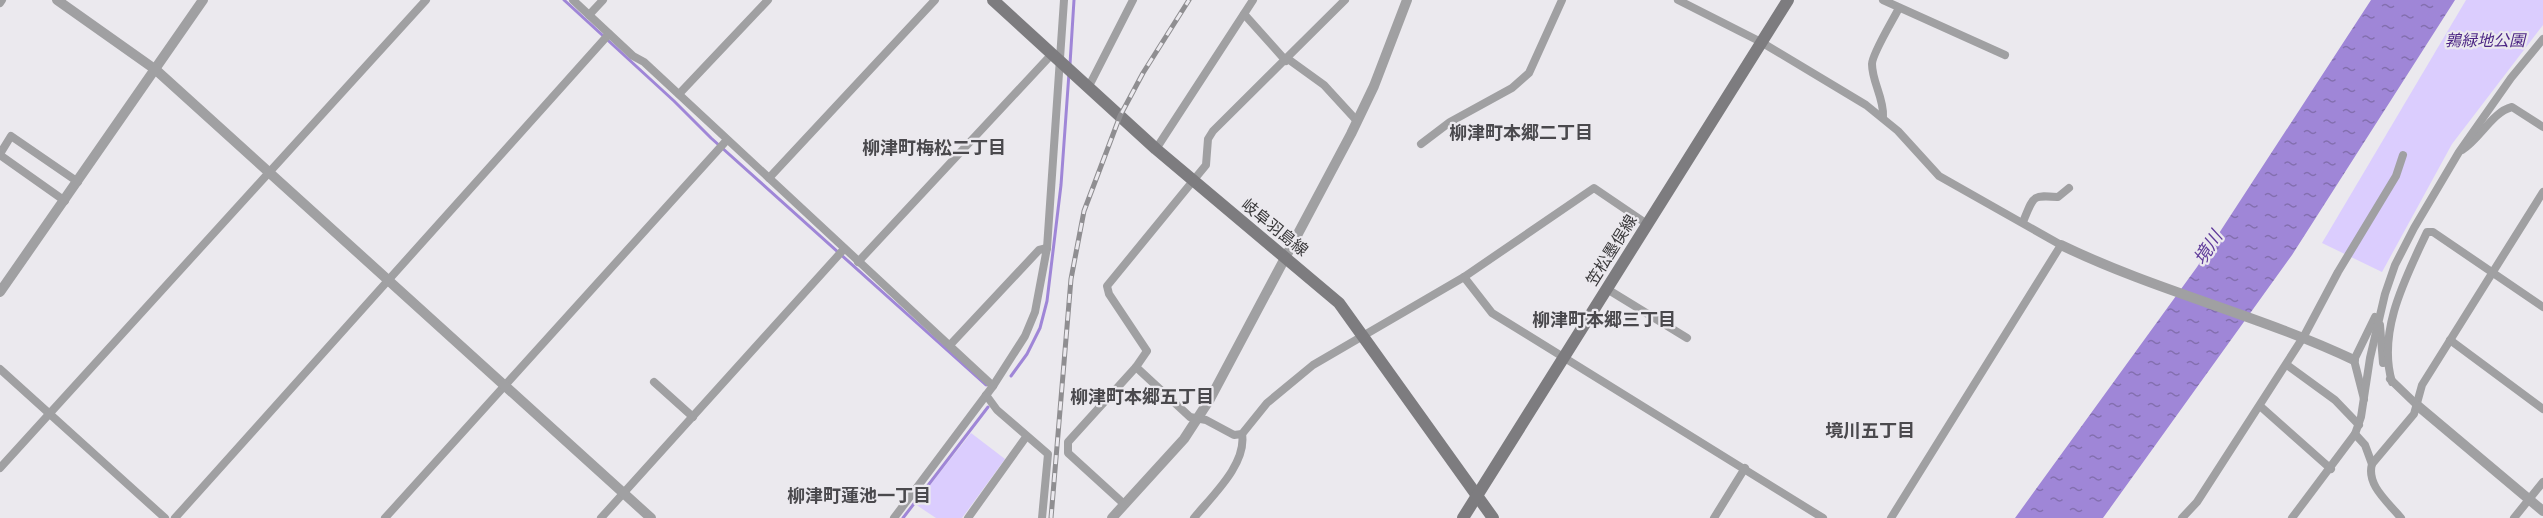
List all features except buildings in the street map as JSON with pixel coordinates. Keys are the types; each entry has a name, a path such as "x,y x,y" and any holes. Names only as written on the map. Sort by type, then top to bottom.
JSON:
{"main road":[{"name":"岐阜羽島線","path":"993,0 1193,182 1339,303 1493,518"},
{"name":"笠松墨俣線","path":"1463,518 1788,0"}],"street":[{"path":"57,0 156,70 651,518"},
{"path":"0,292 78,183 203,0"},
{"path":"0,468 426,0"},
{"path":"573,0 679,94 726,141 769,178 993,386"},
{"path":"589,15 603,0"},
{"path":"679,94 768,0"},
{"path":"769,178 935,0"},
{"path":"894,518 993,386 1025,336 1035,312 1047,248 1056,58 1064,0"},
{"path":"1088,88 1133,0"},
{"path":"1156,149 1253,0"},
{"path":"1125,504 1068,453 1068,442 1136,367 1147,351 1109,294 1107,286 1206,165 1208,139 1213,130 1287,60 1345,0"},
{"path":"1112,518 1184,439 1198,418 1357,121 1374,86 1407,0"},
{"path":"1421,144 1450,122 1512,88 1529,73 1562,0"},
{"path":"1678,0 1761,42 1883,116 1939,176 2024,222 2061,245 2097,263 2304,336 2354,360"},
{"path":"1883,0 2005,55"},
{"path":"1883,116 1883,106 1872,65 1874,54 1886,36 1899,8"},
{"path":"1244,14 1287,60 1324,85 1357,121"},
{"path":"175,518 609,34"},
{"path":"2292,518 2331,469 2359,425 2370,358 2395,265 2459,152 2511,78 2543,39"},
{"path":"858,262 1056,58"},
{"path":"2459,152 2475,142 2503,109 2512,107 2543,127"},
{"path":"65,201 0,154 11,136 78,183"},
{"path":"385,518 726,141"},
{"path":"2189,516 2287,365 2338,272 2396,176 2403,155"},
{"path":"1194,518 1227,478 1242,450 1242,434 1267,403 1313,365 1364,338 1464,277 1594,188 1647,224"},
{"path":"2024,222 2030,205 2039,195 2058,197 2069,188"},
{"path":"2401,518 2372,483 2369,474 2372,464 2414,414 2418,406 2422,384 2493,271 2540,206 2543,192"},
{"path":"2392,382 2388,366 2388,343 2396,303 2427,232 2433,232 2543,307"},
{"path":"1891,518 2061,245"},
{"path":"950,345 1039,250 1047,248"},
{"path":"601,518 844,249"},
{"path":"1464,277 1492,313 1745,468 1822,518"},
{"path":"1607,289 1687,338"},
{"path":"2364,400 2354,360 2364,344 2375,317 2380,315"},
{"path":"2380,315 2383,370 2392,382 2543,511"},
{"path":"2450,340 2543,409"},
{"path":"2287,365 2335,400 2359,425"},
{"path":"1136,367 1190,417 1198,418 1234,435 1242,434"},
{"path":"0,369 165,518"},
{"path":"654,382 693,417"},
{"path":"986,395 997,410 1048,454 1042,518"},
{"path":"2260,406 2331,469"},
{"path":"2355,434 2365,445 2372,464"},
{"path":"968,518 1026,436"},
{"path":"1714,518 1745,468"},
{"path":"2514,518 2543,482"}],"green space":[{"name":"鶉緑地公園","path":"2466,0 2543,0 2543,25 2452,144 2382,272 2322,243"},
{"path":"971,433 1005,459 962,518 936,518 915,504"}],"water":[{"path":"2371,0 2455,0 2292,255 2103,518 2015,518 2197,267"}],"waterway":[{"path":"564,0 711,138 986,385"},
{"path":"1070,64 1074,0"},
{"path":"1011,376 1027,354 1040,328 1047,301 1061,185 1069,73"},
{"path":"903,518 988,407"}],"railway":[{"path":"1051,518 1071,279 1084,211 1120,116 1143,73 1189,0"}],"district":[{"name":"柳津町本郷二丁目","path":"1521,133"},
{"name":"柳津町梅松二丁目","path":"934,148"},
{"name":"柳津町本郷三丁目","path":"1604,320"},
{"name":"柳津町本郷五丁目","path":"1142,397"},
{"name":"境川五丁目","path":"1870,431"},
{"name":"柳津町蓮池一丁目","path":"859,496"}],"water label":[{"name":"境川","path":"2208,248"}]}
